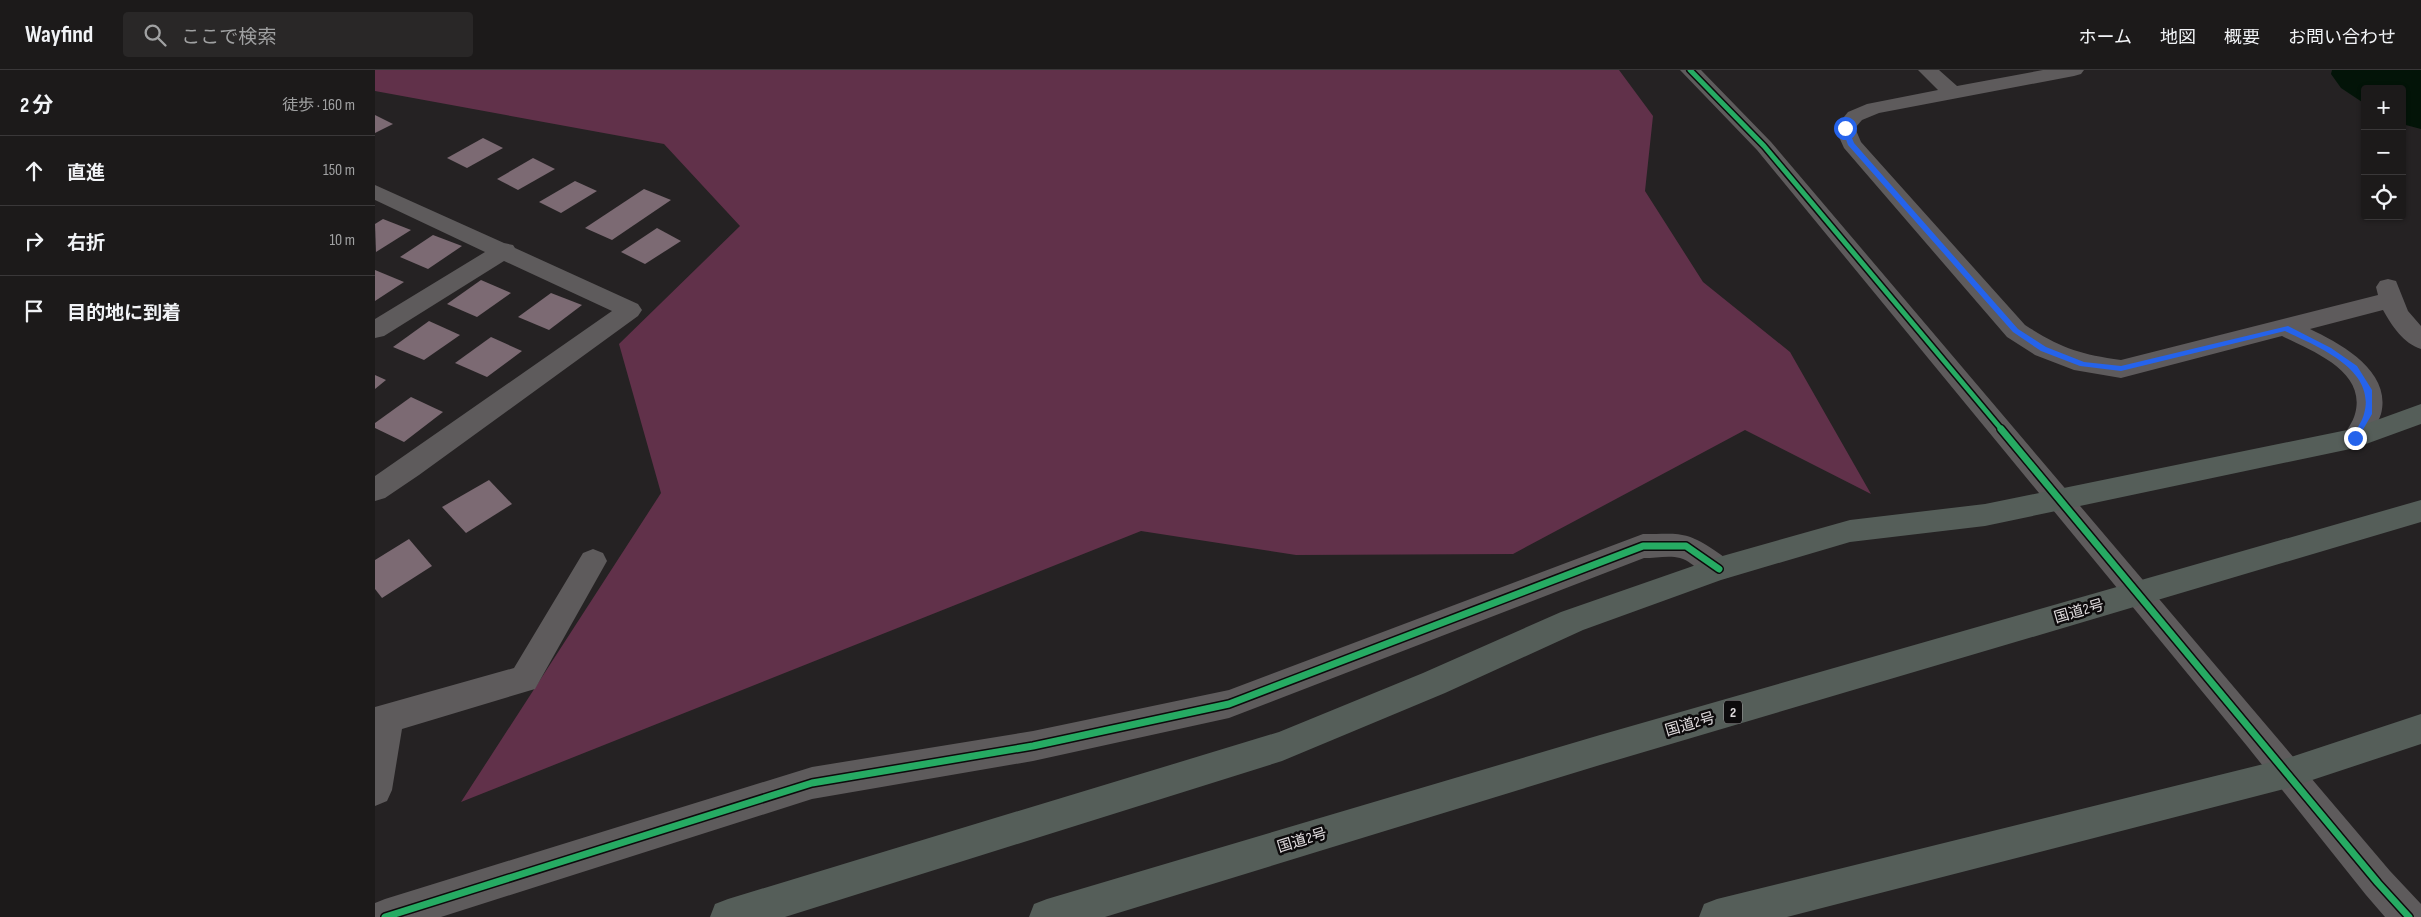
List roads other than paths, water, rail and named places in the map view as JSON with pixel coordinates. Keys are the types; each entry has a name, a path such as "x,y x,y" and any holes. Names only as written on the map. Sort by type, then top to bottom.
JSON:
{"highway":[{"path":"728,917 1282,746 1434,683 1572,621 1719,569 1850,531 1985,515 2355,438 2421,414"},
{"name":"国道2号","path":"1047,917 1600,750 2421,512"},
{"path":"1717,917 2288,773 2421,729"}],"street":[{"path":"1690,70 1764,146 2258,736 2378,883 2409,917"},
{"path":"1928,70 1952,92"},
{"path":"2074,70 1874,108 1855,116 1845,128 1851,144 2016,330 2044,349 2083,364 2121,369 2286,328 2390,294 2401,320 2421,340"},
{"path":"375,490 409,468 630,310 505,250 379,198"},
{"path":"375,330 505,250"},
{"path":"2286,328 2329,349 2355,368 2368,390 2368,414 2355,438"},
{"path":"385,917 812,783 1033,746 1229,704 1643,546 1686,546 1719,569"},
{"path":"375,790 382,720 524,679 593,561"}]}
